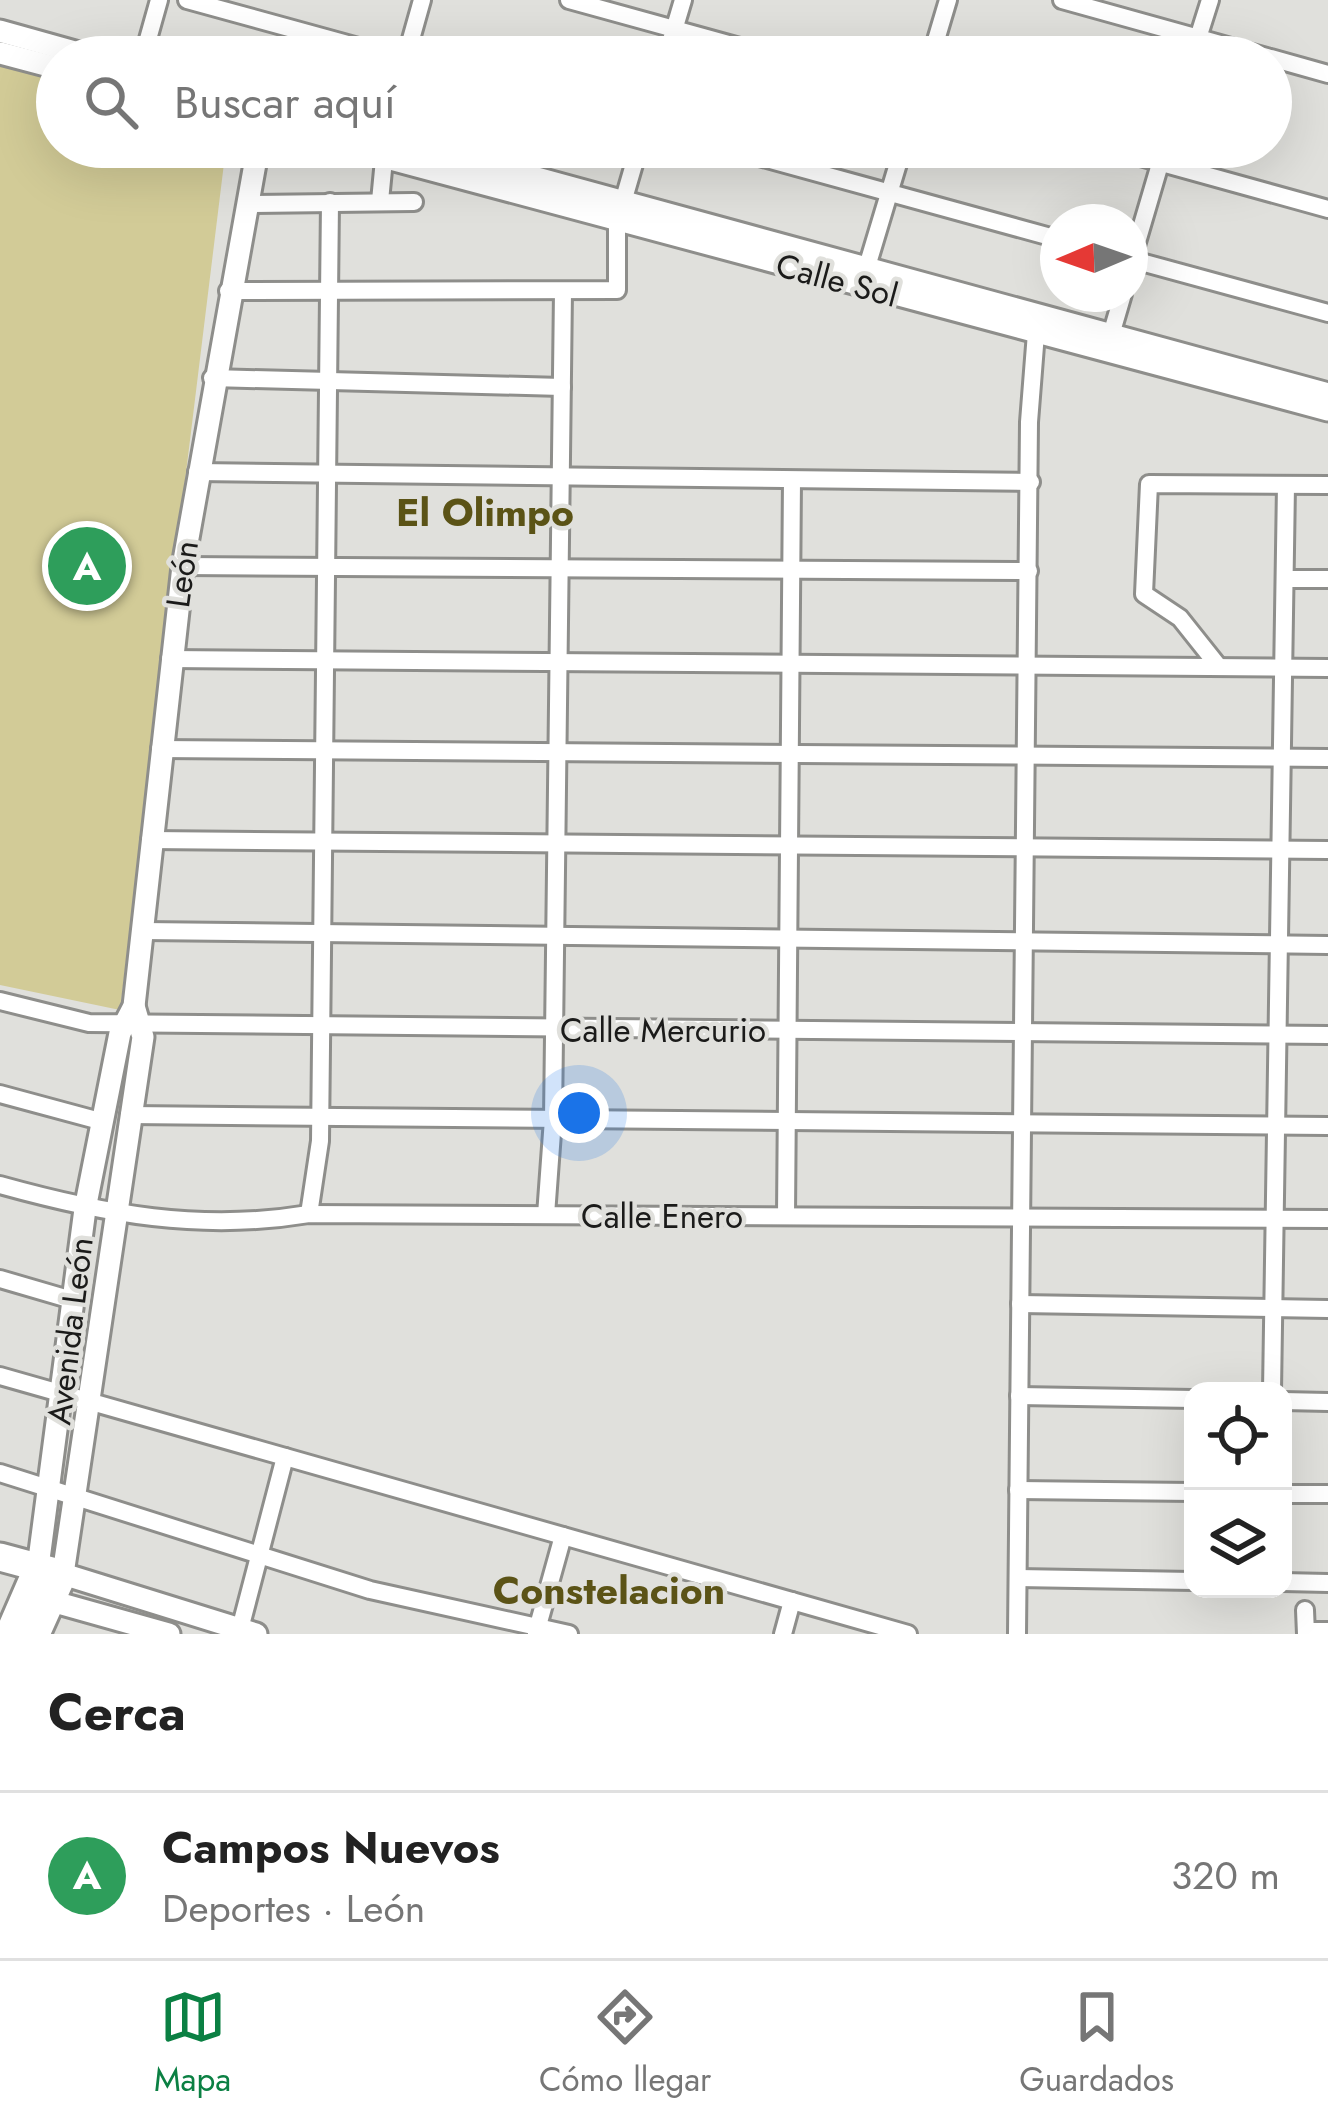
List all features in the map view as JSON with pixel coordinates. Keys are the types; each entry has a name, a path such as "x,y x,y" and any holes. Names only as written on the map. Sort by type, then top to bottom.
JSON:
{"main road":[{"path":"0,1557 36,1584"},
{"name":"Avenida León","path":"9,1634 36,1584"},
{"name":"Avenida León","path":"36,1584 36,1634"}],"street":[{"path":"149,36 159,0"},
{"path":"187,0 318,36"},
{"path":"412,36 422,0"},
{"path":"569,0 700,36"},
{"path":"672,36 683,0"},
{"path":"937,36 948,0"},
{"path":"1062,0 1191,36"},
{"path":"1199,36 1210,0"},
{"path":"0,31 36,41"},
{"path":"0,53 36,62"},
{"path":"1292,64 1328,74"},
{"name":"León","path":"133,1018 183,566 212,378 254,168"},
{"path":"380,201 383,168"},
{"name":"Calle Sol","path":"449,168 864,278 1036,333 1328,410"},
{"name":"Calle Sol","path":"488,168 620,211"},
{"path":"228,291 616,290 620,211 633,168"},
{"path":"799,168 1040,234"},
{"path":"864,278 897,168"},
{"path":"1148,204 1158,168"},
{"path":"1202,168 1328,209"},
{"path":"309,1214 319,1166 330,202"},
{"path":"247,204 414,202"},
{"path":"1148,266 1328,313"},
{"name":"Calle Sol","path":"864,278 1112,335 1328,394"},
{"path":"546,1215 553,1119 562,291"},
{"path":"1112,335 1118,312"},
{"path":"1017,1634 1030,482 1036,333"},
{"path":"212,378 562,387"},
{"path":"197,472 1030,482"},
{"path":"786,1216 792,480"},
{"path":"1219,667 1180,618 1144,594 1148,484 1328,485"},
{"path":"1272,1382 1286,485"},
{"path":"183,566 1029,571"},
{"path":"1286,579 1328,578"},
{"path":"170,659 1328,668"},
{"path":"160,749 1328,758"},
{"path":"151,840 1328,850"},
{"path":"143,931 1328,945"},
{"name":"Calle Mercurio","path":"0,1001 58,1018 319,1028 1328,1035"},
{"name":"Avenida León","path":"36,1584 74,1494 129,1115 133,1018"},
{"name":"Avenida León","path":"36,1584 100,1121 133,1018"},
{"path":"0,1094 100,1121"},
{"path":"129,1115 1328,1126"},
{"name":"Calle Enero","path":"0,1185 85,1209 213,1224 309,1214 1328,1219"},
{"path":"0,1279 72,1300"},
{"path":"1020,1304 1328,1309"},
{"path":"0,1376 908,1634"},
{"path":"1019,1396 1184,1400"},
{"path":"1292,1401 1328,1402"},
{"path":"36,1584 248,1632 261,1552 285,1457"},
{"path":"0,1473 370,1590 569,1634"},
{"path":"1018,1490 1184,1492"},
{"path":"1292,1494 1328,1494"},
{"path":"537,1629 563,1536"},
{"path":"1018,1577 1184,1580"},
{"path":"1292,1582 1328,1583"},
{"path":"36,1584 169,1634"},
{"path":"783,1634 792,1601"},
{"path":"1305,1610 1306,1633 1328,1631"}],"shaded area":[{"path":"0,61 36,70 36,168 223,168 120,1010 0,985"}],"place":[{"name":"Campos Nuevos","path":"87,566"}],"district":[{"name":"El Olimpo","path":"485,512"},
{"name":"Constelacion","path":"609,1590"}]}
